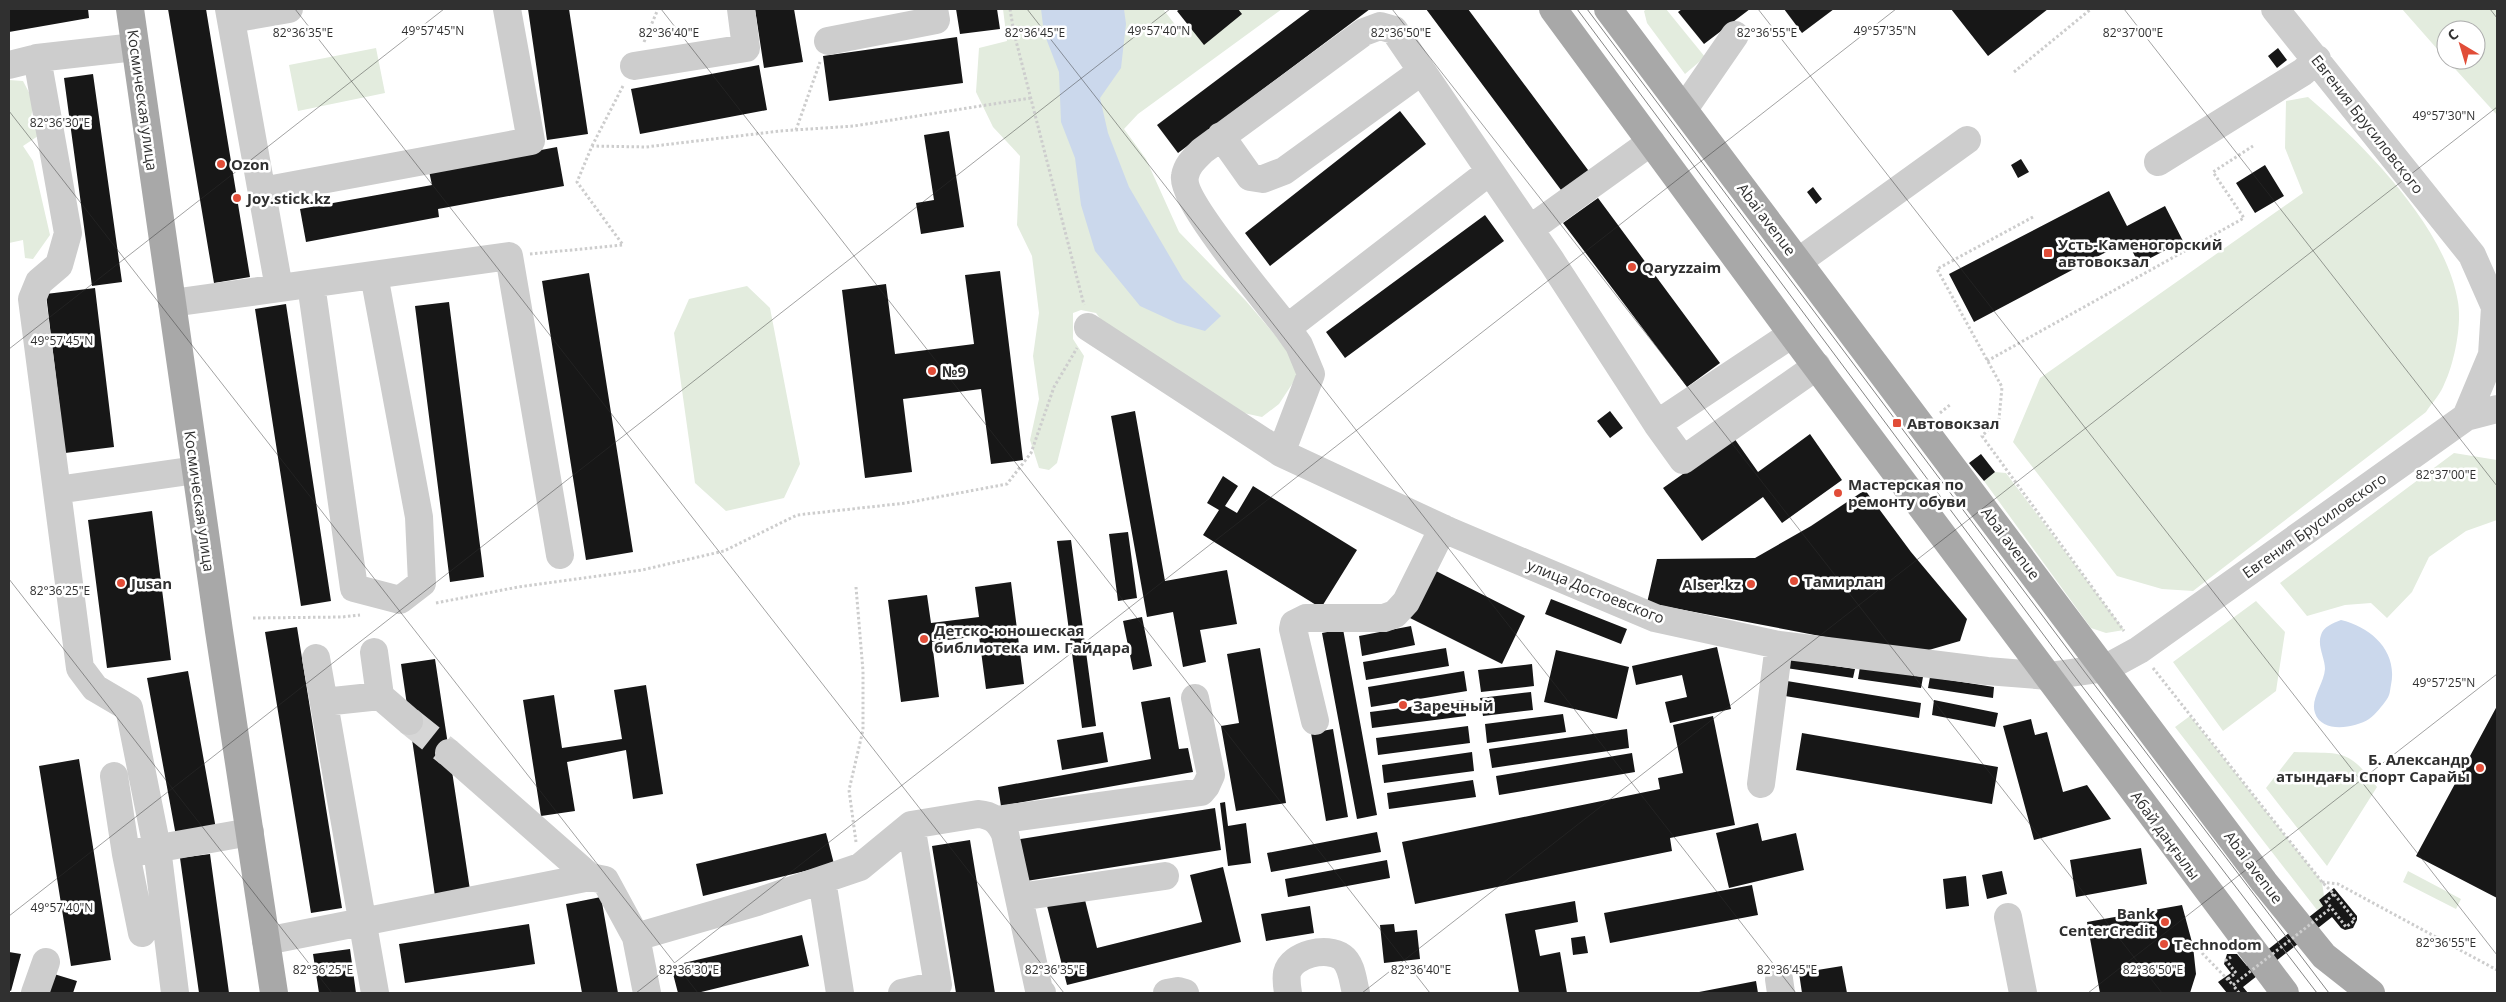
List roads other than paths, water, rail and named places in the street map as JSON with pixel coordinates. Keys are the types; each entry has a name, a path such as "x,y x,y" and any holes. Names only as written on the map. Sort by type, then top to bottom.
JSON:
{"main road":[{"name":"Космическая улица","path":"130,9 274,993"},
{"path":"1553,9 1792,334 2049,676"},
{"name":"Abai avenue","path":"1608,9 2106,668 2275,896 2324,956 2371,993"},
{"name":"Абай даңғылы","path":"2049,676 2285,993"}],"street":[{"path":"279,288 230,14 289,9"},
{"path":"262,191 531,141 507,9"},
{"path":"634,66 746,48 741,9"},
{"path":"828,41 936,20 934,9"},
{"name":"Евгения Брусиловского","path":"2106,668 2139,650 2466,417 2492,355 2495,307 2472,255 2317,59 2275,9"},
{"path":"1281,453 1311,374 1299,345 1214,233 1190,197 1184,178 1190,162 1221,136 1364,32 1380,26 1394,30 1683,460 1817,366"},
{"path":"1684,109 1735,35"},
{"path":"9,65 37,58 135,47"},
{"path":"37,58 68,233 59,265 39,282 32,299 80,668 95,688 130,708 157,848 175,993"},
{"path":"2158,162 2303,72 2317,59"},
{"path":"1221,136 1250,177 1263,179 1284,171 1422,71"},
{"path":"1799,261 1967,140"},
{"path":"1530,230 1651,142"},
{"path":"1287,328 1488,172"},
{"path":"172,303 509,256 560,555"},
{"path":"311,284 354,588 400,600 422,583 419,517 374,275"},
{"name":"улица Достоевского","path":"1088,328 1281,453 1443,528 1656,618 1780,645 1987,671 2049,676 2106,668"},
{"path":"1657,424 1792,334"},
{"path":"2466,417 2497,409"},
{"path":"57,490 196,470"},
{"path":"1315,721 1293,629 1294,624 1306,618 1384,618 1395,614 1406,602 1443,528"},
{"path":"1761,784 1780,645"},
{"path":"374,652 380,696 409,720"},
{"path":"316,658 375,993"},
{"path":"324,702 380,696"},
{"path":"996,820 1201,792 1206,786 1210,775 1196,698"},
{"path":"449,752 590,877"},
{"path":"114,776 126,854 142,933"},
{"path":"636,937 757,902 860,867 911,825 978,814 987,815 996,820 1005,834 1039,990 1042,993"},
{"path":"902,993 939,989 911,825"},
{"path":"126,854 250,832"},
{"path":"1019,897 1165,876"},
{"path":"266,942 590,877 605,880 636,937 647,993"},
{"path":"822,880 840,993"},
{"path":"2008,916 2023,993"},
{"path":"1288,993 1287,972 1296,960 1313,953 1326,953 1341,956 1348,964 1356,993"},
{"path":"35,993 46,962"},
{"path":"1167,993 1178,991 1185,993"}],"water":[{"path":"1041,9 1124,9 1126,24 1121,68 1100,98 1108,133 1129,187 1183,279 1221,316 1205,331 1177,323 1140,306 1095,251 1081,205 1075,158 1061,122 1059,72 1044,33"},
{"path":"2341,620 2362,628 2380,642 2390,661 2392,673 2389,696 2383,704 2369,719 2348,727 2324,724 2319,720 2314,708 2314,702 2325,669 2320,643 2321,635 2326,628"}],"tunnel":[{"path":"409,721 449,753"}],"tram line":[{"path":"1577,9 2072,673 2317,993"},
{"path":"1587,9 2084,671 2329,993"}],"place":[{"name":"Ozon","path":"221,164"},
{"name":"Joy.stick.kz","path":"237,198"},
{"name":"Усть-Каменогорский автовокзал","path":"2048,253"},
{"name":"Qaryzzaim","path":"1632,267"},
{"name":"№9","path":"932,371"},
{"name":"Автовокзал","path":"1897,423"},
{"name":"Мастерская по ремонту обуви","path":"1838,493"},
{"name":"Тамирлан","path":"1794,581"},
{"name":"Jusan","path":"121,583"},
{"name":"Alser.kz","path":"1751,584"},
{"name":"Детско-юношеская библиотека им. Гайдара","path":"924,639"},
{"name":"Заречный","path":"1403,705"},
{"name":"Б. Александр атындағы Спорт Сарайы","path":"2480,768"},
{"name":"Bank CenterCredit","path":"2165,922"},
{"name":"Technodom","path":"2164,944"}]}
